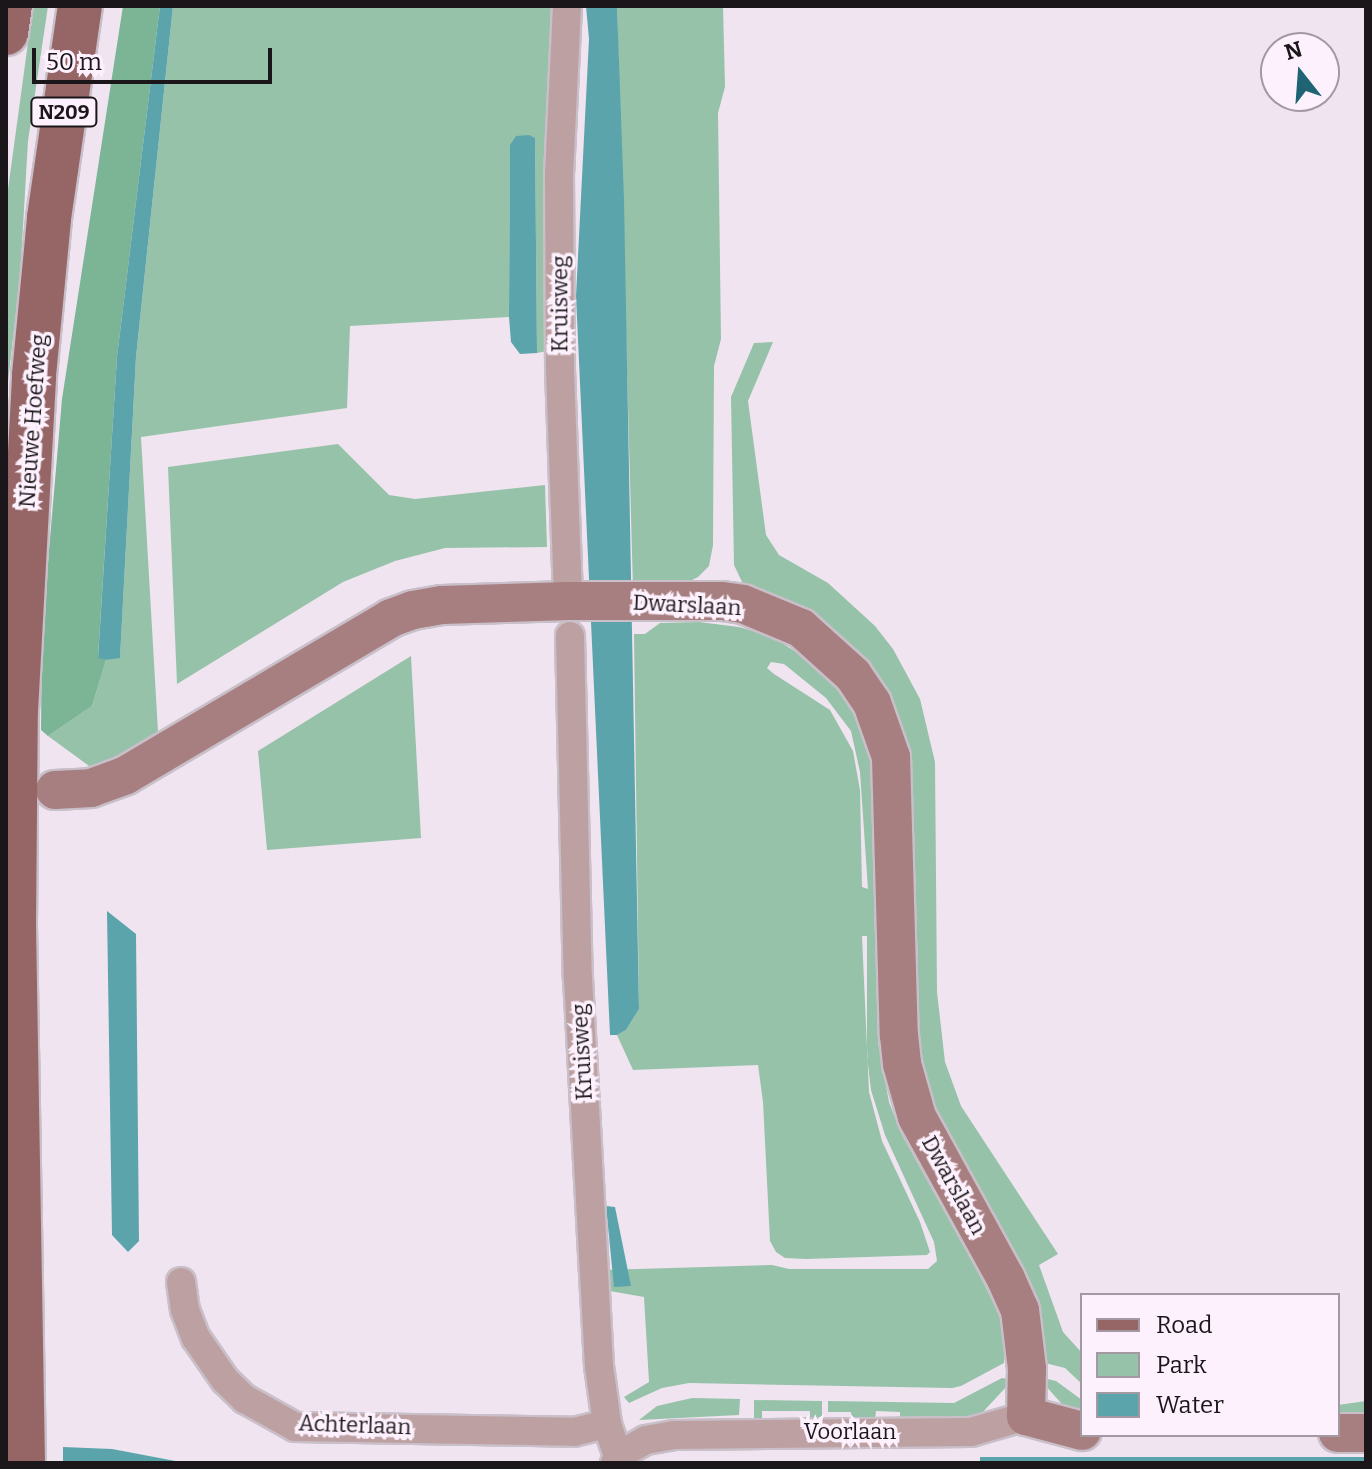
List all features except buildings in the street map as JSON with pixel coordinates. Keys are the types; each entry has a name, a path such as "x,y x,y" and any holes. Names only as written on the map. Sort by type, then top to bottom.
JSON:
{"main road":[{"path":"6,33 10,6"},
{"name":"Nieuwe Hoefweg","path":"23,1463 14,925 16,711 34,375 49,218 80,6"}],"street":[{"name":"Kruisweg","path":"567,6 559,173 560,369 573,613 578,978 599,1366 607,1424 616,1459"},
{"name":"Dwarslaan","path":"55,790 91,788 126,775 402,614 442,605 573,613 637,602 722,601 768,613 801,628 853,675 872,703 886,736 895,790 902,1064 917,1117 1020,1310 1027,1369 1026,1416"},
{"name":"Achterlaan","path":"181,1282 185,1310 196,1338 225,1380 245,1399 295,1427 574,1432 607,1424"},
{"path":"1026,1416 1080,1430"},
{"name":"Voorlaan","path":"616,1459 646,1440 700,1432 971,1432 1026,1416"},
{"path":"1340,1433 1366,1433"}],"green space":[{"path":"33,6 48,6 28,141 20,278 6,399 6,204"},
{"path":"123,6 160,6 117,357 98,657 106,660 92,706 48,736 41,730 42,632 62,399"},
{"path":"173,6 557,6 547,351 537,353 535,138 510,145 509,317 350,326 347,408 141,437 158,732 151,743 96,771 48,736 92,706 106,660 120,657 136,357"},
{"path":"617,6 723,6 725,87 718,113 721,339 714,366 713,545 709,566 698,577 680,586 633,589"},
{"path":"773,342 748,401 766,535 779,555 828,583 875,626 893,649 920,699 935,762 937,992 945,1062 961,1106 1058,1254 1039,1265 1063,1332 1080,1351 1080,1382 1065,1368 1041,1362 920,1078 865,663 833,631 744,586 734,565 731,397 754,343"},
{"path":"338,444 389,495 415,499 545,485 547,547 445,548 395,561 343,582 177,684 168,467"},
{"path":"699,622 739,627 773,637 811,662 838,689 859,720 870,758 874,804 878,1042 889,1102 901,1133 999,1314 1004,1338 1004,1363 961,1386 689,1383 662,1388 629,1403 624,1397 649,1382 644,1297 604,1290 603,1270 772,1265 789,1269 928,1269 937,1261 934,1242 885,1135 871,1090 868,1061 869,1092 882,1141 920,1222 930,1252 927,1255 785,1258 776,1252 770,1241 763,1102 758,1065 633,1070 617,1035 626,1030 639,1009 634,634 645,634 660,623","holes":["771,662 784,664 826,698 851,731 860,772 868,889 862,887 860,790 853,751 830,710 767,668","862,936 867,936 867,1047"]},
{"path":"411,656 421,838 267,850 258,751"},
{"path":"1002,1378 1008,1379 1008,1385 981,1414 967,1417 900,1422 900,1412 876,1411 875,1421 852,1421 851,1412 828,1412 828,1401 954,1403"},
{"path":"1043,1378 1056,1381 1080,1399 1080,1414 1070,1413 1044,1384"},
{"path":"692,1398 740,1399 739,1415 639,1420 657,1406"},
{"path":"754,1400 822,1401 822,1422 810,1422 810,1411 762,1411 762,1421 754,1419"},
{"path":"1366,1401 1366,1419 1340,1419 1340,1405"}],"water":[{"path":"160,6 173,6 136,357 120,658 106,660 98,658 117,357"},
{"path":"586,6 617,6 624,200 639,1009 626,1030 617,1035 610,1035 576,296 589,39"},
{"path":"516,136 535,138 537,353 520,354 511,342 509,317 510,145"},
{"path":"107,911 136,934 139,1241 128,1252 112,1235"},
{"path":"606,1206 615,1207 631,1286 614,1287"},
{"path":"63,1447 112,1449 186,1463 63,1463"},
{"path":"980,1457 1366,1457 1366,1463 980,1463"}]}
